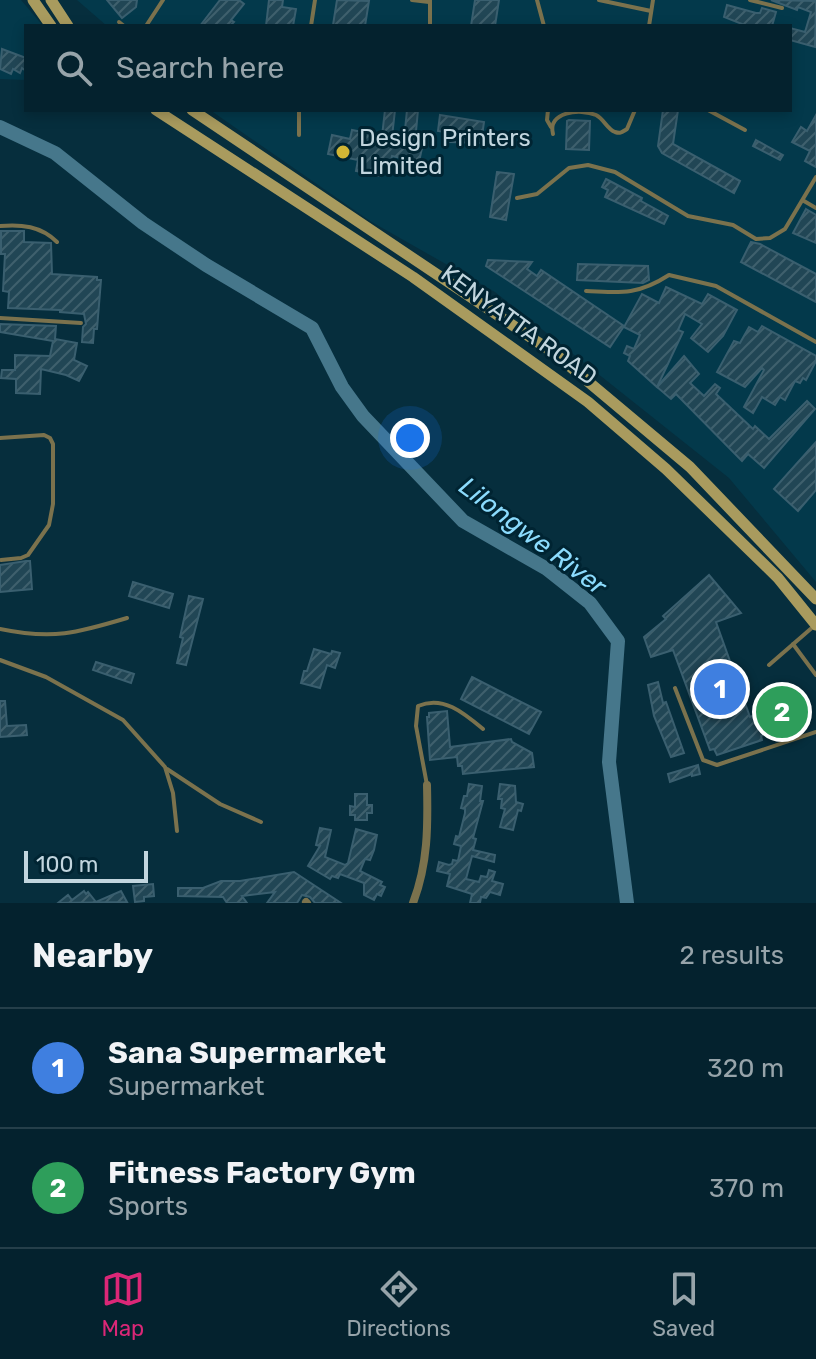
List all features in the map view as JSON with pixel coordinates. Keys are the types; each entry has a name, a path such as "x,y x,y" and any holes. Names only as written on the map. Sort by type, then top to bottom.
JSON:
{"main road":[{"path":"33,0 50,24"},
{"path":"51,0 67,24"},
{"name":"KENYATTA ROAD","path":"159,112 413,277 588,402 666,469 778,578 816,625"},
{"name":"KENYATTA ROAD","path":"195,112 554,353 690,467 816,599"}],"street":[{"path":"413,903 421,881 428,840 427,785"}],"lane":[{"path":"147,24 163,0"},
{"path":"311,24 315,0"},
{"path":"412,0 430,1 430,24"},
{"path":"537,0 543,24"},
{"path":"599,0 651,11"},
{"path":"649,24 653,0"},
{"path":"750,0 782,8"},
{"path":"299,112 299,135"},
{"path":"548,112 547,120 553,134"},
{"path":"551,127 554,120 576,112"},
{"path":"585,112 599,116 614,131 621,133 627,129 634,112"},
{"path":"712,112 745,130"},
{"path":"517,198 537,194 569,168 588,165 615,172 688,216 733,225 756,239 770,238 785,229 816,177"},
{"path":"804,201 816,208"},
{"path":"0,226 30,226 50,235 57,242"},
{"path":"586,291 628,294 650,287 669,275 716,286 816,342"},
{"path":"0,318 81,323"},
{"path":"0,438 44,435 53,444 53,504 49,525 28,555 1,560"},
{"path":"0,629 31,635 67,635 127,618"},
{"path":"769,665 816,625"},
{"path":"793,644 816,675"},
{"path":"0,660 46,677 115,714 165,767 220,804 261,822"},
{"path":"675,688 703,760 717,765 816,732"},
{"path":"427,785 416,726 418,706 429,701 445,703 483,729"},
{"path":"165,767 173,793 177,831"}],"shaded area":[{"path":"0,0 21,0 41,24 24,24 24,80 0,79"},
{"path":"77,0 816,0 816,582 729,478 495,292 370,221 213,112 792,112 792,24 105,24"}],"building":[{"path":"107,0 137,0 136,7 122,18"},
{"path":"220,0 239,0 244,4 231,20 234,22 232,24 202,24"},
{"path":"269,0 283,0 282,7 296,9 293,24 266,24"},
{"path":"337,0 369,1 365,24 333,24"},
{"path":"475,0 499,0 495,24 471,24"},
{"path":"771,0 816,1 815,47 792,41 792,29 805,32 811,12 798,7 797,10"},
{"path":"727,5 756,13 760,13 762,8 776,12 773,24 742,24 724,17"},
{"path":"2,49 24,57 24,70 22,68 20,73 13,69 11,74 0,69"},
{"path":"385,112 395,112 392,137 404,140 407,112 418,112 415,142 423,143 419,162 392,156 390,165 383,164 380,176 356,171 358,160 328,154 332,135 350,139 352,130 382,136"},
{"path":"663,112 678,112 673,144 740,181 734,193 662,153 658,146"},
{"path":"440,115 484,122 481,143 450,142 451,133 438,131"},
{"path":"816,115 816,167 805,161 810,151 792,142 801,127 807,131"},
{"path":"569,120 590,121 589,150 566,149"},
{"path":"756,140 783,155 780,160 753,146"},
{"path":"497,172 514,174 506,220 490,217"},
{"path":"606,179 668,216 664,224 605,197 608,190 602,187"},
{"path":"806,209 816,215 816,243 793,233"},
{"path":"1,231 24,231 24,242 51,243 52,274 97,277 101,280 93,343 82,342 86,324 84,314 8,308 9,292 3,291 5,254 1,254"},
{"path":"751,242 816,274 816,302 741,262"},
{"path":"488,260 532,262 527,269 537,276 541,270 624,326 610,347 486,266"},
{"path":"578,264 648,266 649,280 643,283 577,280"},
{"path":"666,287 702,304 708,294 737,310 723,336 708,352 691,338 702,324 685,314 678,330 683,332 657,387 628,361 630,356 624,353 627,346 634,349 640,335 624,327 642,294 659,303"},
{"path":"0,324 56,326 55,339 77,343 74,360 87,366 79,381 41,369 40,394 16,393 16,379 1,378 2,370 15,370 15,355 50,356 53,341 0,332"},
{"path":"762,326 816,356 816,361 806,380 803,378 800,383 795,381 785,400 780,397 775,405 762,397 753,413 744,407 764,370 762,368 745,387 717,372 734,341 740,343 749,327 758,332"},
{"path":"684,356 699,374 690,383 704,396 715,384 720,388 716,394 753,429 755,426 769,439 807,401 815,409 764,468 748,454 742,461 676,394 671,399 657,387"},
{"path":"816,442 816,490 798,511 774,489"},
{"path":"30,561 32,589 0,592 0,565"},
{"path":"709,575 741,613 716,622 750,717 759,713 759,716 791,696 800,715 804,713 809,723 779,738 775,730 761,736 762,740 717,755 714,749 710,750 673,650 651,657 644,637"},
{"path":"133,582 173,594 169,608 129,596"},
{"path":"189,596 203,599 186,665 177,663"},
{"path":"314,649 340,653 335,668 327,665 320,688 301,683"},
{"path":"96,662 134,674 131,683 93,670"},
{"path":"472,677 541,712 529,734 461,699"},
{"path":"658,682 663,703 666,702 684,753 671,757 654,716 648,685"},
{"path":"0,701 5,701 7,726 26,725 27,735 0,737"},
{"path":"447,711 450,747 511,739 532,753 534,767 463,774 457,757 430,760 427,717 429,713"},
{"path":"698,765 700,774 670,782 668,774"},
{"path":"469,784 482,786 480,801 483,801 473,850 495,855 494,862 472,856 466,879 479,882 481,876 487,877 489,870 495,872 492,881 503,884 500,895 490,892 486,898 481,897 480,903 470,903 472,894 447,886 450,874 437,871 439,862 449,865 453,860 458,861 461,846 454,844 465,813 465,809 461,808"},
{"path":"500,784 515,786 516,802 523,804 521,811 518,810 513,830 500,827 505,809 501,808 502,799 498,799"},
{"path":"355,794 367,794 367,805 372,805 372,813 367,813 367,820 355,820 355,815 350,815 350,806 355,807"},
{"path":"320,828 331,830 325,857 345,865 356,829 377,835 370,860 365,859 360,871 382,882 380,885 385,887 381,896 377,894 374,900 364,895 364,883 340,874 338,878 332,876 330,879 308,866 320,846 316,845"},
{"path":"294,872 341,903 315,903 310,897 302,895 297,903 267,903 275,892 242,896 247,903 227,903 223,897 178,896 178,888 203,888 221,881"},
{"path":"153,884 154,896 135,902 133,886"},
{"path":"84,891 96,902 121,891 127,902 58,903 68,895 72,900"}],"waterway":[{"name":"Lilongwe River","path":"0,127 55,153 143,223 206,265 312,328 342,387 363,416 463,521 547,569 590,603 618,641 609,762 627,903"}],"place":[{"name":"Design Printers Limited","path":"343,152"},
{"name":"Sana Supermarket","path":"720,689"},
{"name":"Fitness Factory Gym","path":"782,712"}]}
